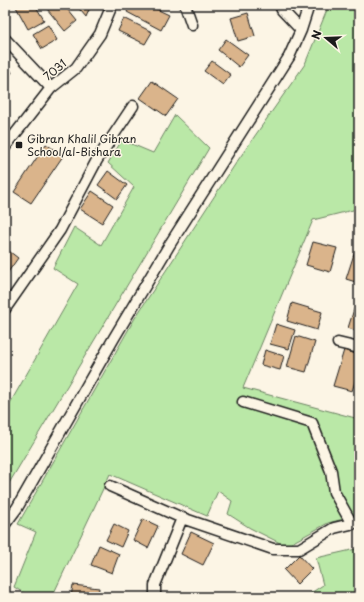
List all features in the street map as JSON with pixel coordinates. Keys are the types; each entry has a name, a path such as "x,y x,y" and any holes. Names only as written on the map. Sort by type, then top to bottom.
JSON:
{"street":[{"name":"7031","path":"5,147 51,88 76,68 100,34 112,5"},
{"path":"185,5 192,25"},
{"path":"280,5 282,10 301,30"},
{"path":"5,524 17,508 162,257 289,57 301,30 309,5"},
{"path":"5,39 51,88"},
{"path":"5,308 60,230 97,160 133,106"},
{"path":"338,343 359,348"},
{"path":"110,486 182,518 273,549 299,549 334,528 355,523 334,492 331,471 312,423 243,402"},
{"path":"155,597 155,585 182,518"}],"green space":[{"path":"329,5 359,5 359,210 357,209 313,220 243,388 359,419 359,515 328,523 286,546 250,528 228,514 232,501 218,491 207,516 110,474 52,597 30,597 14,587 36,532 18,524 135,318 236,163 305,64"},
{"path":"175,115 209,148 5,490 5,412 78,284 53,268 74,227 101,245 134,187 108,163 122,140 153,153"},
{"path":"356,549 359,550 359,597 305,597 323,585 316,558"}],"building":[{"path":"15,5 35,5 44,20 28,29"},
{"path":"52,5 64,5 77,21 65,31 47,9"},
{"path":"76,5 91,5 86,17"},
{"path":"130,5 148,5 169,15 161,30 127,12"},
{"path":"248,13 255,36 238,41 231,18"},
{"path":"124,18 152,32 145,44 118,31"},
{"path":"48,25 57,40 42,49 33,34"},
{"path":"226,39 248,55 239,67 218,50"},
{"path":"5,58 12,73 5,76"},
{"path":"212,61 231,75 223,85 204,71"},
{"path":"152,81 178,99 166,116 140,98"},
{"path":"46,144 63,156 31,203 14,192"},
{"path":"108,171 127,185 117,199 98,185"},
{"path":"92,191 113,205 102,223 80,209"},
{"path":"313,242 337,248 330,272 306,265"},
{"path":"5,248 18,258 6,275 5,274"},
{"path":"355,251 359,252 359,283 346,279"},
{"path":"292,303 322,312 317,330 287,321"},
{"path":"356,303 359,304 359,332 348,328"},
{"path":"276,324 295,330 289,349 270,344"},
{"path":"296,336 315,342 306,372 287,367"},
{"path":"265,350 284,356 280,370 261,365"},
{"path":"344,350 359,355 359,369 352,391 333,386"},
{"path":"143,519 158,526 148,548 133,540"},
{"path":"114,524 128,531 121,547 106,540"},
{"path":"191,532 214,543 203,565 181,554"},
{"path":"99,545 119,554 112,573 91,565"},
{"path":"299,555 312,569 297,584 284,570"},
{"path":"73,585 99,588 98,597 71,597"}],"place":[{"name":"Gibran Khalil Gibran School/al-Bishara","path":"19,145"}]}
